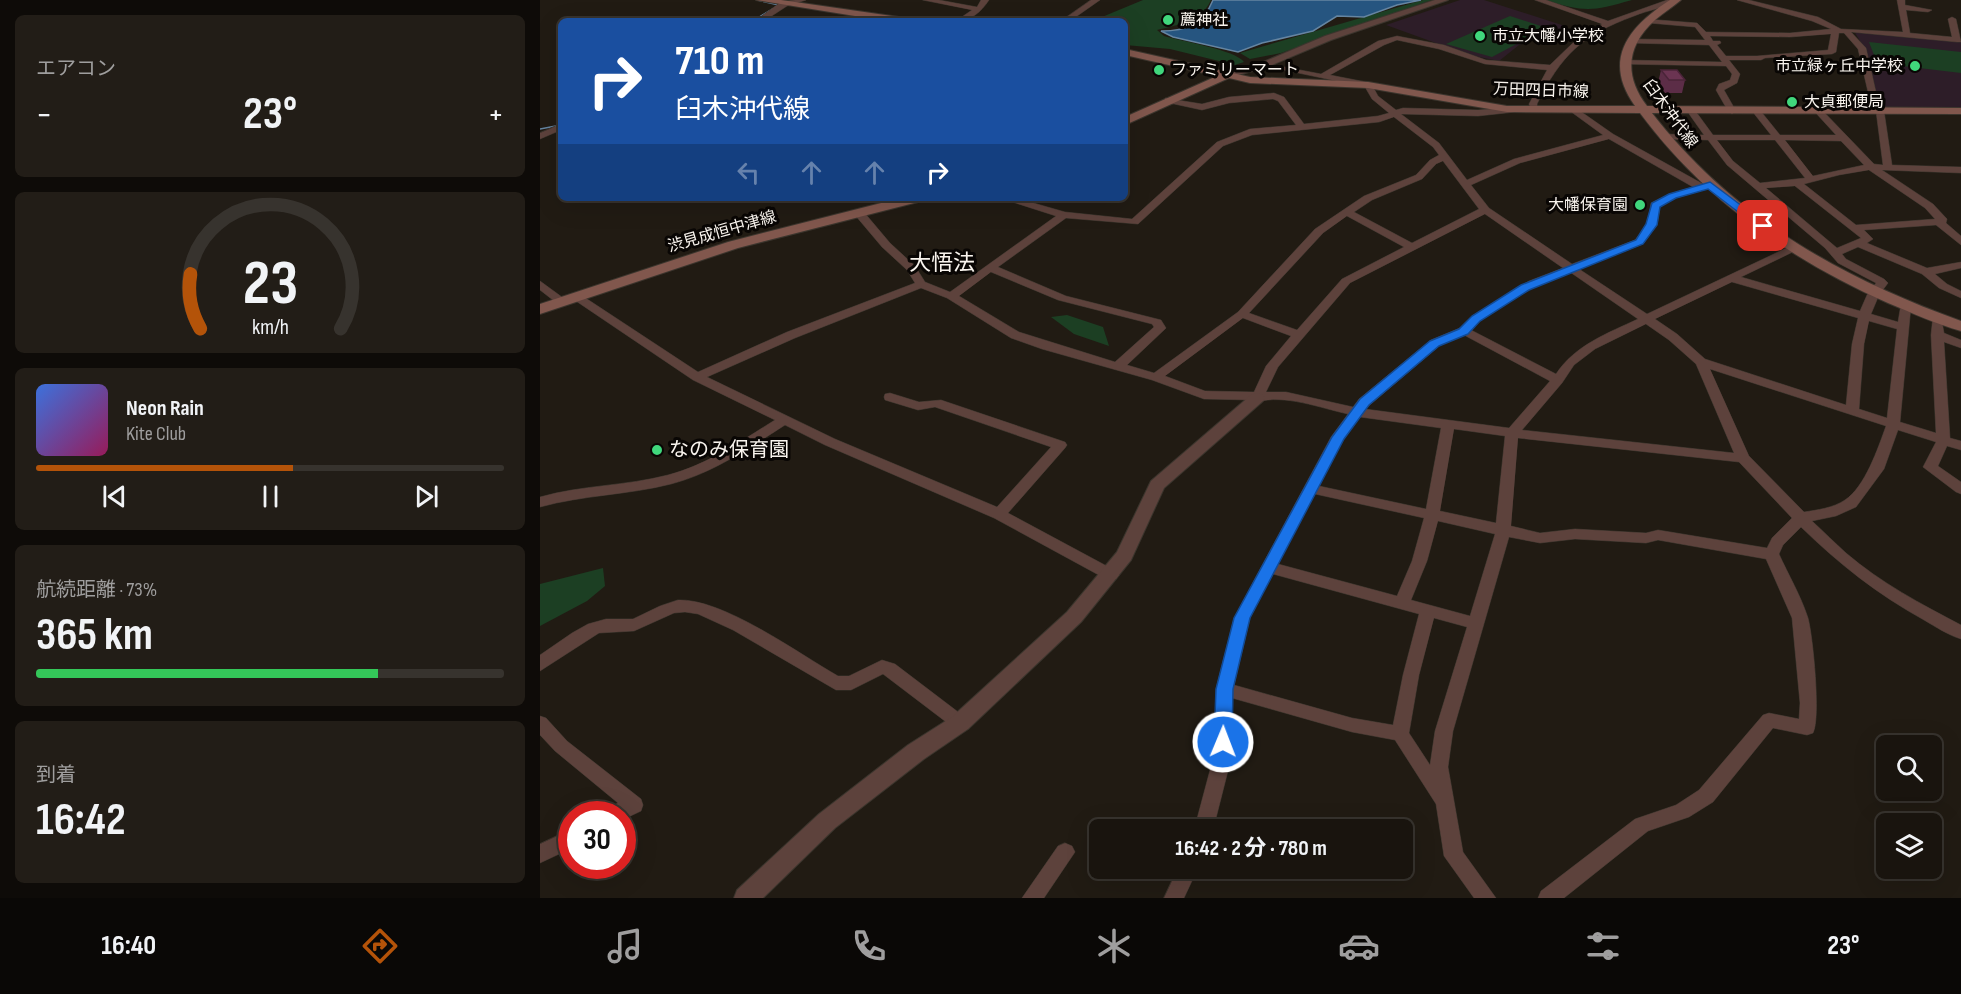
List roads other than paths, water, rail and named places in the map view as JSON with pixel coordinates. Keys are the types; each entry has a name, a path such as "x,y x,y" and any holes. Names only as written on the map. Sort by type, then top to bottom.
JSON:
{"main road":[{"path":"761,0 885,18"},
{"name":"臼木沖代線","path":"1675,0 1649,21 1632,41 1624,62 1626,83 1675,153 1704,186 1795,247 1874,292 1961,326"},
{"name":"万田四日市線","path":"1128,53 1227,75 1271,82 1368,85 1515,109 1961,111"},
{"path":"1128,120 1227,75"},
{"name":"渋見成恒中津線","path":"540,309 733,245 905,201"}],"street":[{"path":"764,18 787,4 802,0"},
{"path":"927,0 979,9"},
{"path":"965,18 979,9 985,0"},
{"path":"1069,18 1096,0"},
{"path":"1227,75 1263,65 1328,38 1444,0"},
{"path":"1539,0 1607,23"},
{"path":"1534,109 1533,104 1552,68 1567,52 1607,23 1675,0"},
{"path":"1741,0 1821,20 1862,48 1872,92 1880,111 1888,167"},
{"path":"1758,5 1769,0"},
{"path":"1907,36 1901,4 1928,10"},
{"path":"1704,34 1838,33 1959,40 1952,19"},
{"path":"1649,21 1697,25 1736,78 1722,86 1720,90 1732,111"},
{"path":"1632,41 1709,43 1838,33"},
{"path":"1624,62 1725,61 1761,58 1761,56 1832,52 1838,33"},
{"path":"1324,75 1381,42 1397,38 1430,44 1485,62 1552,68"},
{"path":"1263,65 1368,85 1375,96 1394,113 1436,145 1485,210 1673,337 1701,362 1893,426 1961,446"},
{"path":"1168,100 1202,107 1229,100 1274,96 1281,99 1303,128"},
{"path":"1015,201 1064,215 1134,222 1220,144 1250,132 1379,119 1403,111 1478,113 1515,109"},
{"path":"1573,109 1610,136 1704,186"},
{"path":"1691,111 1730,163 1842,261 1880,280 1882,284 1874,292 1863,317 1852,412"},
{"path":"1756,111 1811,179"},
{"path":"1818,111 1871,167 1929,206 1943,221 1855,228"},
{"path":"540,136 558,128"},
{"path":"1465,184 1517,161 1610,136"},
{"path":"1662,137 1843,138"},
{"path":"1156,377 1242,314 1319,231 1368,198 1419,177 1433,162 1445,156"},
{"path":"1757,186 1797,183 1838,172 1871,167 1961,170"},
{"path":"1797,183 1868,239 1835,253"},
{"path":"1206,819 1223,755 1224,689 1242,618 1338,437 1355,412 1385,383 1435,343 1464,331 1476,318 1533,283 1639,242 1652,225 1655,205 1704,186"},
{"path":"746,898 827,821 916,752 960,723 1074,617 1125,555 1157,485 1257,398 1272,366 1346,281 1485,210"},
{"path":"1347,212 1411,247"},
{"path":"859,213 911,268 921,284 951,296 1015,335 1156,377 1204,395 1257,398 1286,396 1355,412 1512,433 1743,458"},
{"path":"951,296 1064,215"},
{"path":"1939,222 1961,242"},
{"path":"1857,243 1926,272 1943,286 1961,295"},
{"path":"1486,898 1454,856 1439,767 1444,731 1503,531 1512,433 1578,355 1645,319 1734,279 1795,247"},
{"path":"1926,272 1961,265"},
{"path":"990,268 1062,298 1157,322 1160,328 1118,366"},
{"path":"1734,279 1903,327"},
{"path":"540,284 562,302"},
{"path":"697,377 791,335 921,284"},
{"path":"577,297 697,377 830,442 999,514 1111,574"},
{"path":"1771,554 1777,542 1801,519 1831,512 1851,503 1877,469 1893,426 1905,306"},
{"path":"1242,314 1299,335"},
{"path":"1937,318 1943,441 1930,467 1961,489"},
{"path":"1464,331 1558,380"},
{"path":"1937,335 1961,344"},
{"path":"1701,362 1743,458 1801,519 1841,557 1868,578 1908,604 1961,633"},
{"path":"890,397 918,406 936,403 1060,445 999,514"},
{"path":"540,502 585,490 642,484 689,473 724,457 784,420"},
{"path":"1401,604 1413,581 1434,515 1448,424"},
{"path":"1312,489 1539,538 1575,534 1646,537 1658,535 1771,554"},
{"path":"1548,898 1642,825 1682,811 1706,796 1769,720 1807,728 1809,702 1800,618 1771,554"},
{"path":"1269,567 1477,624"},
{"path":"540,664 594,628 606,625 634,625 670,608 701,608 731,622 836,683 851,683 882,667 889,669 960,723"},
{"path":"1428,611 1411,675 1400,734 1443,799"},
{"path":"1224,689 1352,725 1400,734"},
{"path":"540,723 561,746 630,801"},
{"path":"540,854 558,845"},
{"path":"1032,898 1065,852"},
{"path":"1174,898 1183,879"}],"water":[{"path":"1213,0 1421,0 1397,5 1364,17 1337,16 1313,31 1262,43 1238,52 1173,37 1161,31 1178,30 1193,25 1209,9"}],"waterway":[{"path":"757,0 779,5 758,18"},
{"path":"540,129 558,126"}],"place":[{"name":"薦神社","path":"1168,20"},
{"name":"市立大幡小学校","path":"1480,36"},
{"name":"市立緑ヶ丘中学校","path":"1915,66"},
{"name":"ファミリーマート","path":"1159,70"},
{"name":"大貞郵便局","path":"1792,102"},
{"name":"大幡保育園","path":"1640,205"},
{"name":"なのみ保育園","path":"657,450"}],"district":[{"name":"大悟法","path":"942,263"}]}
